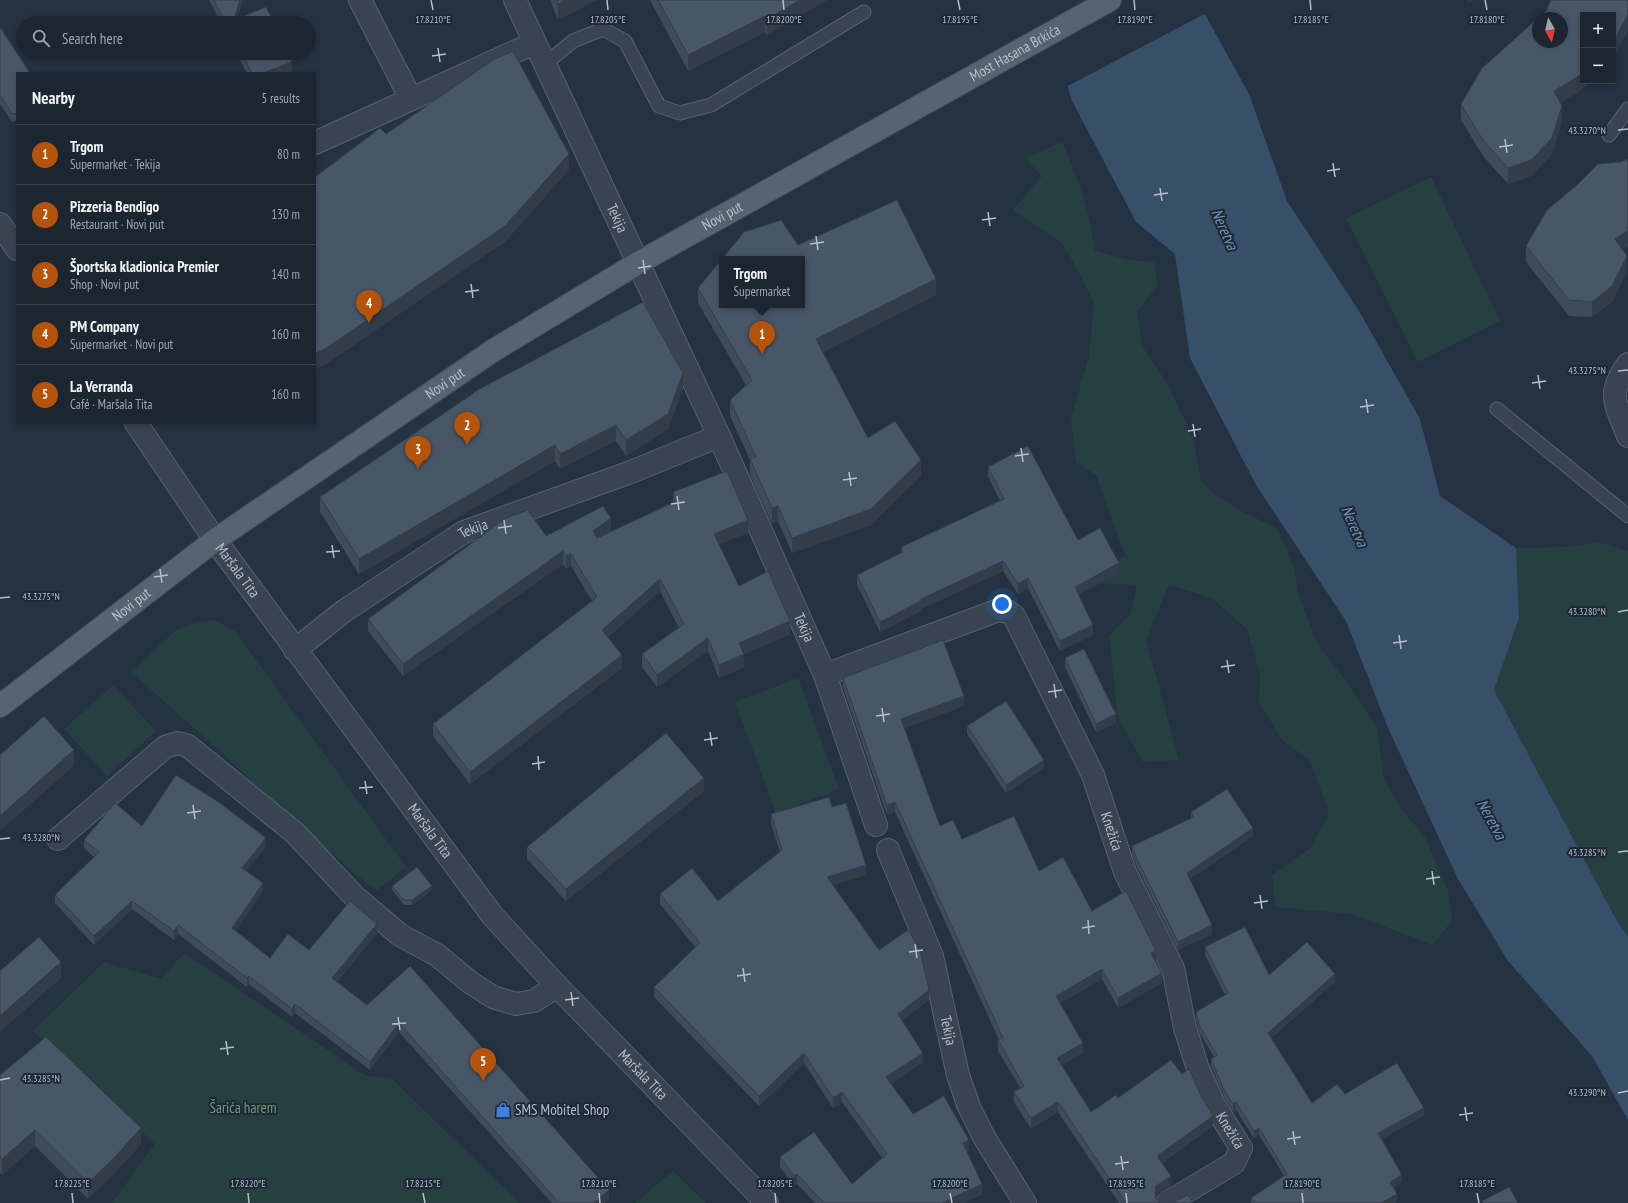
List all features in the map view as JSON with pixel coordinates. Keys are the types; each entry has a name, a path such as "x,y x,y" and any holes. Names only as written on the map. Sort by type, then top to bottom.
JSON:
{"main road":[{"name":"Most Hasana Brkića","path":"920,106 1110,0"},
{"name":"Novi put","path":"0,706 215,540 494,350 638,263 920,106"}],"street":[{"path":"360,0 411,99"},
{"name":"Tekija","path":"515,0 544,65 719,436 825,675 876,825"},
{"path":"316,143 534,43"},
{"path":"0,224 16,248"},
{"path":"1628,364 1616,381 1614,397 1628,436"},
{"name":"Maršala Tita","path":"137,424 215,540 492,915 558,986 767,1203"},
{"name":"Tekija","path":"295,650 344,611 464,532 631,472 719,436"},
{"name":"Knežića","path":"825,675 996,611 1006,611 1014,616 1092,775 1125,872 1173,968 1185,1028 1197,1066 1213,1103 1241,1148 1234,1163 1167,1203"},
{"path":"58,839 165,747 178,743 188,746 295,833 354,896 400,935 436,955 471,983 493,997 516,1004 534,1001 558,986"},
{"name":"Tekija","path":"888,850 932,956 958,1075 969,1107 984,1137 1024,1203"}],"lane":[{"path":"544,65 573,41 603,29 625,41 659,106 680,113 710,105 864,12"},
{"path":"1609,135 1628,109"},
{"path":"1497,409 1628,516"}],"green space":[{"path":"1062,142 1083,195 1095,251 1129,260 1154,262 1158,285 1137,313 1143,347 1167,383 1193,438 1201,480 1213,493 1241,511 1278,529 1295,570 1298,594 1318,645 1347,683 1377,728 1384,780 1402,809 1426,839 1448,891 1452,920 1433,945 1352,914 1275,907 1272,875 1311,848 1329,813 1310,760 1282,740 1259,702 1260,674 1247,629 1212,598 1169,585 1146,640 1179,760 1143,762 1118,718 1109,636 1131,614 1137,585 1091,583 1125,555 1096,475 1076,462 1071,418 1089,356 1094,302 1070,256 1060,242 1013,210 1042,176 1025,158"},
{"path":"1431,177 1500,321 1418,362 1346,218"},
{"path":"1598,542 1628,551 1628,936 1617,921 1494,690 1519,618 1516,548 1567,547"},
{"path":"213,620 235,631 406,867 376,891 298,825 221,752 131,672 176,630 197,623"},
{"path":"798,678 839,789 776,813 735,702"},
{"path":"113,685 156,731 107,776 64,729"},
{"name":"Šarića harem","path":"184,953 366,1076 391,1078 520,1203 112,1203 155,1144 33,1031 104,962 161,979"},
{"path":"673,1171 706,1203 635,1203"}],"water":[{"name":"Neretva","path":"1045,0 1197,0 1249,94 1287,201 1359,311 1420,419 1440,496 1516,548 1519,618 1494,690 1617,921 1628,936 1628,1120 1592,1056 1508,961 1458,879 1388,728 1346,621 1256,485 1190,358 1175,254 1136,222 1071,99"}],"pier":[{"path":"1043,0 1199,0 1206,13 1066,87"}],"building":[{"path":"214,0 240,0 235,16 222,16"},
{"path":"557,0 566,0 558,4"},
{"path":"658,0 800,0 767,19 765,16 688,55"},
{"path":"1551,0 1628,0 1628,14 1616,37 1616,12 1580,12 1580,74 1554,91 1562,106 1552,138 1531,160 1508,168 1483,140 1461,104 1482,68 1532,23 1532,48 1568,48 1568,12 1545,12"},
{"path":"266,7 270,16 244,16"},
{"path":"0,27 16,52 16,60 22,60 29,72 16,72 16,113 12,114 0,95"},
{"path":"513,51 569,154 505,226 328,347 316,353 316,176 380,128 386,134 493,60"},
{"path":"245,60 291,60 292,62 266,72 251,72"},
{"path":"1628,159 1628,231 1615,239 1627,256 1612,286 1592,302 1569,300 1526,246 1547,210 1577,185 1598,164 1620,162"},
{"path":"897,200 936,279 816,339 868,438 895,421 921,460 871,509 792,538 778,506 772,508 750,459 756,457 730,400 752,380 698,288 719,262 719,308 805,308 805,256 724,256 744,232 781,220 798,245"},
{"path":"643,302 683,373 668,414 626,440 616,425 560,454 555,445 359,559 320,497 474,392"},
{"path":"1028,446 1078,540 1100,528 1119,563 1075,587 1093,625 1060,641 1028,578 1018,584 1003,561 921,599 921,601 880,622 857,575 903,552 901,547 1004,499 988,467"},
{"path":"727,471 748,520 714,534 739,586 768,571 790,621 739,643 744,654 719,665 708,638 657,675 642,654 684,624 660,579 602,630 622,655 470,772 433,724 597,597 571,554 566,556 563,551 403,664 368,619 506,518 528,510 546,536 603,506 611,518 593,531 597,538 677,501 673,492"},
{"path":"943,640 964,696 901,719 940,826 953,820 962,839 1014,816 1039,871 1063,857 1092,911 1126,891 1156,951 1151,953 1162,973 1118,998 1102,969 1056,996 1083,1043 1057,1058 1091,1112 1116,1095 1118,1098 1171,1060 1182,1074 1189,1069 1202,1098 1213,1116 1157,1156 1171,1176 1156,1186 1156,1199 1160,1203 1126,1203 1058,1102 1031,1118 1014,1092 1024,1086 998,1040 1003,1038 895,802 887,805 843,678"},
{"path":"1084,649 1116,714 1096,724 1065,658"},
{"path":"1006,701 1044,760 1006,785 967,726"},
{"path":"44,716 74,750 0,816 0,755"},
{"path":"666,733 704,778 566,889 527,847"},
{"path":"176,775 220,803 266,838 242,868 263,883 232,928 270,958 288,934 309,950 350,901 377,924 332,978 367,1005 410,966 609,1190 594,1203 559,1203 399,1023 370,1062 295,1004 292,1009 249,976 247,978 178,925 174,931 132,901 94,936 55,895 99,852 84,840 115,803 142,826"},
{"path":"1227,789 1253,828 1187,873 1212,925 1178,942 1132,846 1194,817 1191,812"},
{"path":"829,797 832,807 846,803 866,865 827,877 879,950 908,930 920,950 929,990 898,1014 923,1053 886,1077 913,1114 944,1096 969,1140 963,1143 982,1184 942,1203 824,1203 797,1174 794,1176 780,1157 814,1132 852,1184 887,1154 842,1092 833,1098 804,1053 759,1096 654,987 700,943 660,894 692,868 718,901 782,850 771,814"},
{"path":"417,867 432,886 412,900 404,900 392,886"},
{"path":"1245,927 1269,975 1307,942 1335,974 1268,1033 1312,1103 1337,1084 1345,1094 1397,1063 1424,1108 1378,1133 1402,1175 1390,1182 1397,1194 1381,1203 1255,1203 1251,1198 1287,1174 1259,1128 1254,1131 1236,1102 1233,1104 1224,1090 1211,1059 1217,1055 1200,1027 1196,1012 1228,993 1205,947"},
{"path":"39,937 61,962 0,1016 0,971"},
{"path":"46,1037 141,1128 113,1159 88,1183 35,1130 2,1159 0,1157 0,1075"},
{"path":"1509,1187 1518,1203 1483,1203 1482,1201"},
{"path":"1188,1195 1193,1203 1171,1203"}],"place":[{"name":"PM Company","path":"369,323"},
{"name":"Trgom","path":"762,354"},
{"name":"Pizzeria Bendigo","path":"467,445"},
{"name":"Športska kladionica Premier","path":"418,469"},
{"name":"La Verranda","path":"483,1081"},
{"name":"SMS Mobitel Shop","path":"503,1110"}]}
